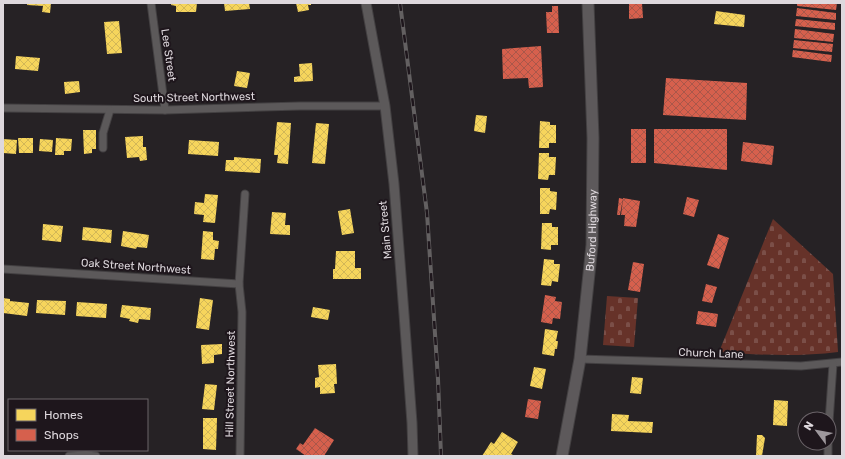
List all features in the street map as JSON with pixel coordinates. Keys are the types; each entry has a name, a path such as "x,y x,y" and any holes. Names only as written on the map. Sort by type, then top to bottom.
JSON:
{"main road":[{"name":"Buford Highway","path":"562,456 580,359 592,245 594,138 588,3"}],"street":[{"name":"Lee Street","path":"151,3 166,110"},
{"name":"Main Street","path":"366,3 385,106 394,184 412,423 413,456"},
{"name":"South Street Northwest","path":"3,108 166,110 300,106 385,106"},
{"path":"103,148 103,133 110,110"},
{"path":"239,284 245,194"},
{"name":"Oak Street Northwest","path":"3,269 239,284"},
{"name":"Hill Street Northwest","path":"239,284 242,312 240,456"},
{"name":"Church Lane","path":"580,359 801,366 842,362"},
{"path":"830,411 833,364"},
{"path":"69,456 96,456"}],"green space":[{"path":"773,219 833,274 838,352 808,355 779,355 719,352"},
{"path":"607,296 638,298 634,347 603,345"}],"building: Homes":[{"path":"27,3 51,3 50,13 42,12 43,6 27,5"},
{"path":"171,3 197,3 196,12 176,12 176,6 171,5"},
{"path":"224,3 249,3 250,9 225,11"},
{"path":"296,3 311,3 311,5 308,5 309,10 298,12"},
{"path":"716,11 745,15 744,27 714,24"},
{"path":"119,21 122,53 107,54 104,22"},
{"path":"16,56 40,58 38,71 15,69"},
{"path":"312,63 313,81 294,82 294,77 300,76 299,64"},
{"path":"237,71 250,73 247,88 234,86"},
{"path":"79,81 80,92 65,94 64,82"},
{"path":"476,115 487,116 485,133 474,131"},
{"path":"540,121 550,122 550,125 556,125 556,143 549,143 549,148 539,148"},
{"path":"277,122 291,123 288,164 277,163 278,155 274,155"},
{"path":"316,123 329,124 325,164 312,163"},
{"path":"83,130 96,130 96,149 92,149 92,153 84,154"},
{"path":"143,136 143,147 146,147 147,160 140,161 139,157 127,158 125,137"},
{"path":"18,138 33,138 33,153 19,153"},
{"path":"56,138 72,139 71,151 64,151 64,155 55,155"},
{"path":"3,139 17,140 16,154 3,153"},
{"path":"40,139 53,140 52,152 39,151"},
{"path":"189,140 219,142 218,156 188,154"},
{"path":"539,153 549,153 549,157 556,157 555,175 549,175 548,180 538,179"},
{"path":"234,157 261,159 260,173 225,171 226,160 234,160"},
{"path":"540,188 550,188 550,191 557,192 556,210 550,209 549,214 540,214"},
{"path":"205,194 218,195 215,223 203,222 204,215 194,214 195,202 204,203"},
{"path":"350,209 354,233 342,235 338,211"},
{"path":"272,212 286,213 285,225 290,225 290,235 270,234"},
{"path":"542,223 552,223 552,227 558,227 558,245 551,245 551,250 541,249"},
{"path":"43,224 63,226 61,242 42,240"},
{"path":"83,227 112,230 111,243 82,240"},
{"path":"123,231 149,235 147,248 137,247 136,249 121,246"},
{"path":"203,231 213,232 213,240 219,241 218,249 215,249 214,260 201,259"},
{"path":"336,251 355,251 355,268 361,268 361,279 333,279"},
{"path":"544,259 554,260 554,264 560,264 558,282 552,281 551,286 541,285"},
{"path":"3,298 10,299 10,301 29,303 27,316 3,313"},
{"path":"200,298 213,300 209,330 196,328"},
{"path":"37,300 66,301 65,315 36,313"},
{"path":"77,302 107,304 106,318 76,316"},
{"path":"122,305 151,308 150,320 139,319 138,323 129,321 130,319 120,317"},
{"path":"313,307 330,310 328,320 311,317"},
{"path":"545,329 558,331 556,341 558,341 557,349 555,349 554,356 542,354"},
{"path":"222,344 222,354 214,355 214,363 202,364 201,345"},
{"path":"336,364 337,384 334,384 335,393 320,394 320,387 315,388 315,378 319,377 318,365"},
{"path":"534,367 546,369 542,389 530,386"},
{"path":"632,377 643,378 641,394 630,393"},
{"path":"205,384 217,385 214,410 202,409"},
{"path":"774,400 788,401 787,426 773,425"},
{"path":"612,414 629,415 628,421 653,422 652,433 611,431"},
{"path":"203,418 217,418 216,450 203,449"},
{"path":"502,432 518,442 511,454 513,455 482,456 491,442 494,444"},
{"path":"757,435 762,435 765,438 762,456 756,456"}],"building: Shops":[{"path":"629,3 642,3 643,18 629,19"},
{"path":"797,3 837,3 836,10 797,6"},
{"path":"552,6 558,6 559,33 547,33 546,12 552,12"},
{"path":"797,8 836,13 836,20 796,16"},
{"path":"796,19 835,23 835,30 795,26"},
{"path":"795,29 834,34 833,42 794,38"},
{"path":"794,40 833,44 832,52 793,48"},
{"path":"541,46 543,87 529,88 528,78 503,79 502,49"},
{"path":"793,50 832,55 831,62 792,57"},
{"path":"666,78 747,83 746,120 663,115"},
{"path":"631,129 646,129 646,163 631,163"},
{"path":"654,129 727,129 727,170 654,163"},
{"path":"743,142 774,146 772,165 741,161"},
{"path":"687,197 699,200 694,217 683,214"},
{"path":"619,198 623,199 620,215 617,215"},
{"path":"623,198 640,201 636,227 624,226 625,215 621,215"},
{"path":"718,234 729,238 719,269 707,265"},
{"path":"633,262 644,264 640,292 628,290"},
{"path":"706,284 717,287 712,303 702,301"},
{"path":"545,295 556,297 555,301 562,302 560,319 553,318 552,324 541,322"},
{"path":"698,311 718,314 716,327 696,324"},
{"path":"528,399 541,401 538,419 525,417"},
{"path":"315,428 334,440 324,456 306,456 296,449 300,443 303,445"}],"railway":[{"path":"400,3 427,213 438,379 441,456"}]}
